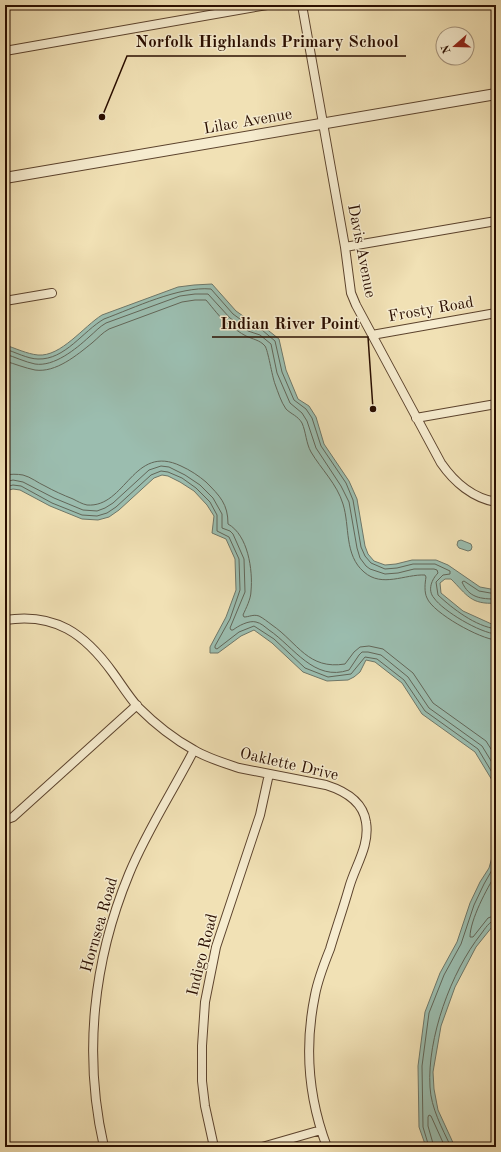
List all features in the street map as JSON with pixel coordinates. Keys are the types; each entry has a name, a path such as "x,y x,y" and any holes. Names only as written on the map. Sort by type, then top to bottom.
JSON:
{"street":[{"path":"5,51 267,5"},
{"name":"Davis Avenue","path":"302,5 345,247 351,293 441,463 451,476 471,492 480,497 496,502"},
{"name":"Lilac Avenue","path":"5,178 496,94"},
{"path":"345,247 496,221"},
{"path":"5,302 52,293"},
{"name":"Frosty Road","path":"372,335 496,313"},
{"path":"416,418 496,404"},
{"name":"Oaklette Drive","path":"5,620 25,618 45,620 65,627 79,636 98,654 137,705 150,718 194,750 227,764 337,788 352,797 358,803 366,821 365,845 349,887 323,966 315,994 310,1025 309,1054 313,1102 327,1147"},
{"path":"5,820 13,817 137,705"},
{"name":"Hornsea Road","path":"104,1147 96,1101 93,1057 98,983 105,948 111,925 129,874 148,835 194,750"},
{"name":"Indigo Road","path":"214,1147 205,1106 202,1081 202,1046 205,1002 216,947 260,815 269,774"},
{"path":"262,1147 321,1130"}],"water":[{"path":"212,284 236,311 253,323 264,327 279,339 286,370 298,399 309,406 316,417 324,444 349,481 357,499 365,546 368,554 374,561 385,565 412,560 436,560 448,565 480,587 496,590 496,603 488,603 475,601 470,598 451,579 445,579 440,583 441,593 463,611 496,626 496,789 475,752 422,714 402,683 375,662 366,660 360,672 348,680 327,681 303,672 272,643 254,630 241,636 218,653 210,653 210,647 226,617 236,590 235,559 226,539 212,533 214,516 207,505 194,491 180,482 168,476 162,475 154,478 119,510 109,517 98,520 82,519 50,506 20,490 13,489 5,491 5,345 38,355 47,354 64,346 102,315 178,287"},
{"path":"461,540 471,544 471,550 468,551 459,548 457,545 458,541"},
{"path":"496,843 496,922 476,947 455,987 441,1026 433,1072 434,1089 438,1110 455,1147 426,1147 419,1127 418,1066 425,1012 440,973 457,942 470,903 480,882 489,868"}],"place":[{"name":"Norfolk Highlands Primary School","path":"102,117"},
{"name":"Indian River Point","path":"373,409"}]}
